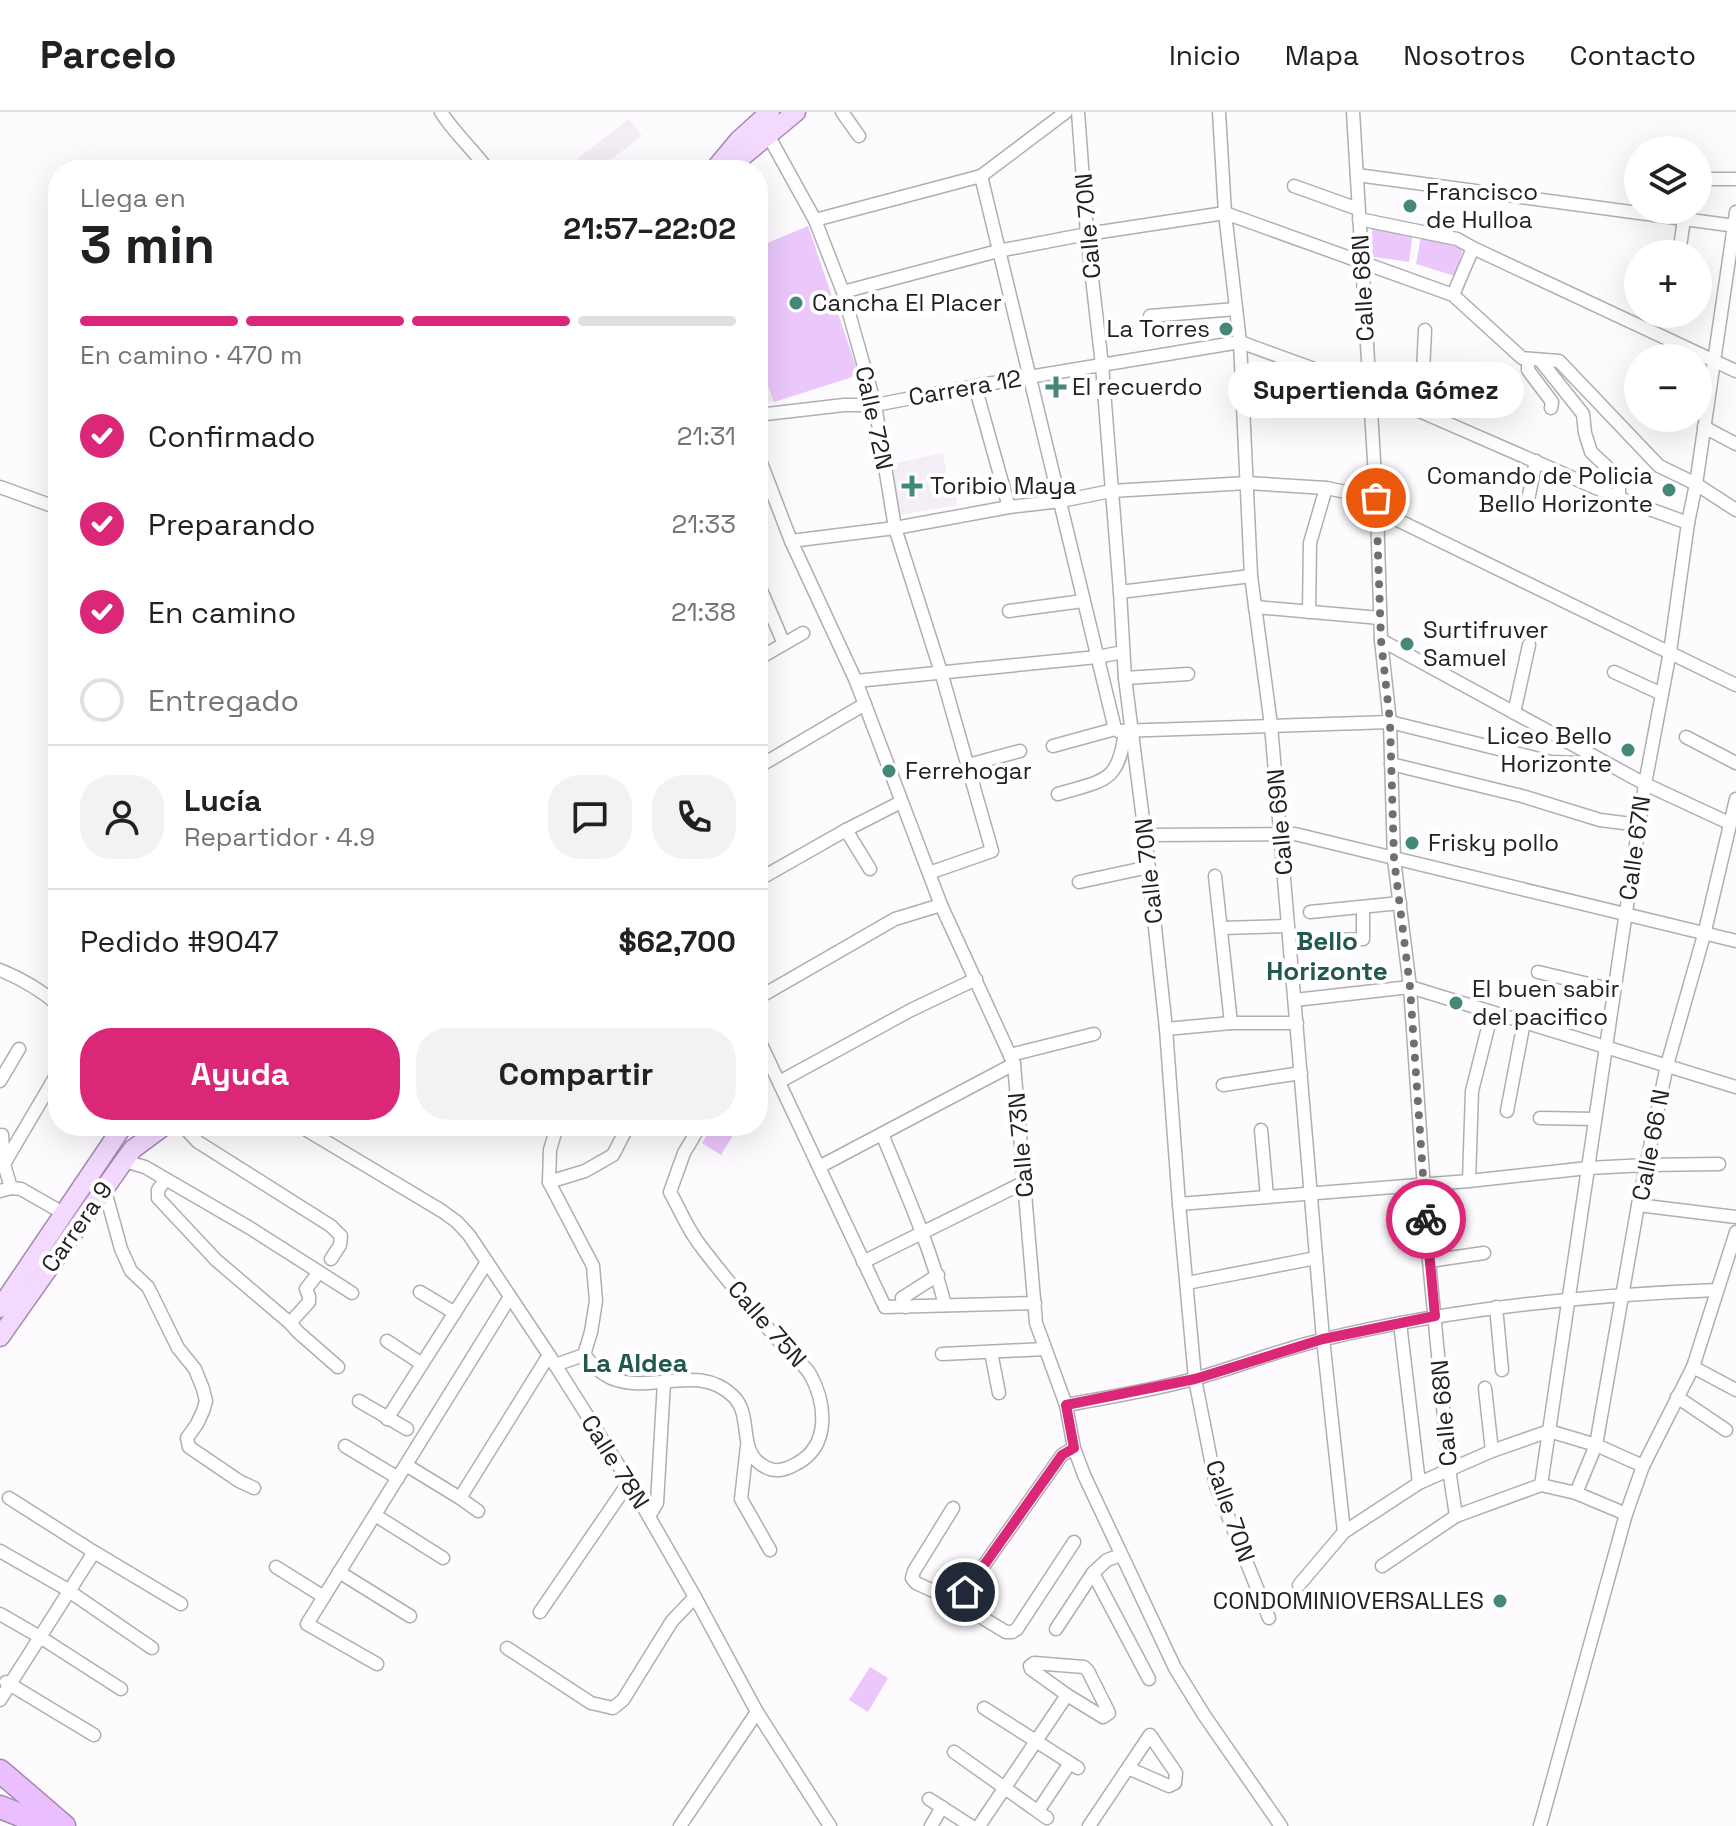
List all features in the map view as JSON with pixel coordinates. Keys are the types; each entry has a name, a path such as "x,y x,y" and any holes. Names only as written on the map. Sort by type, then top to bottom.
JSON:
{"highway":[{"path":"0,1771 64,1826"},
{"path":"0,1807 48,1826"}],"main road":[{"path":"722,160 770,112"},
{"path":"740,160 796,112"},
{"name":"Carrera 9","path":"0,1308 116,1136"},
{"name":"Carrera 9","path":"0,1337 104,1187 133,1149 151,1136"}],"street":[{"path":"441,112 481,160"},
{"path":"842,112 859,136"},
{"path":"815,220 981,176 1066,112"},
{"name":"Calle 70N","path":"1078,112 1120,592 1125,678 1124,730 1149,867 1166,1029 1195,1379 1216,1486 1269,1618"},
{"name":"Calle 69N","path":"1219,112 1225,213 1240,342 1251,576 1282,835 1323,1339 1344,1532"},
{"name":"Calle 68N","path":"1353,112 1377,504 1381,640 1390,722 1394,859 1410,987 1429,1261 1456,1516"},
{"name":"Calle 72N","path":"768,135 815,220 843,292 875,405 895,528 941,672 992,851 929,873"},
{"path":"1357,175 1624,211"},
{"path":"981,176 1097,657 1124,730 1123,749 1114,772 1102,780 1058,794"},
{"path":"1712,179 1736,179"},
{"path":"1294,186 1359,214 1457,239 1736,371"},
{"path":"843,292 998,251 1225,213 1453,295 1522,358 1559,361 1659,466 1696,484 1736,510"},
{"path":"1712,220 1735,221"},
{"name":"Calle 67N","path":"1712,367 1735,221"},
{"path":"1453,295 1473,248"},
{"path":"1150,316 1236,309"},
{"path":"1421,412 1425,330"},
{"name":"Carrera 12","path":"768,414 844,405 875,405 1240,342 1369,389 1619,498 1688,523"},
{"path":"1534,360 1528,370 1552,402 1551,408"},
{"path":"1534,360 1583,414 1587,443 1619,485 1619,498"},
{"path":"975,386 1009,507"},
{"path":"1712,431 1736,444"},
{"name":"Calle 67N","path":"1541,1485 1645,784 1670,652 1703,432"},
{"path":"1528,500 1536,461"},
{"name":"Calle 73N","path":"768,481 791,541 856,681 941,905 1012,1059 1036,1323 1066,1405 1074,1448 1175,1668 1281,1826"},
{"path":"791,541 895,528 1111,491 1247,483 1326,488 1377,504 1736,685"},
{"path":"0,487 48,504"},
{"path":"1309,612 1310,543 1326,488"},
{"path":"1120,592 1251,576"},
{"path":"1009,611 1083,601"},
{"path":"768,606 784,644"},
{"path":"1255,607 1380,618"},
{"path":"768,653 803,633"},
{"path":"1381,640 1645,784 1729,823"},
{"path":"1514,713 1529,645"},
{"path":"856,681 1123,652"},
{"path":"1614,672 1662,694"},
{"path":"1125,678 1188,674"},
{"path":"768,761 865,704"},
{"path":"1053,746 1124,730 1390,722 1551,762 1608,764"},
{"path":"1686,737 1736,763"},
{"path":"968,765 1020,751"},
{"path":"1391,764 1522,796 1600,820 1639,825"},
{"name":"Calle 66 N","path":"1576,1493 1596,1445 1638,1205 1667,1065 1704,935 1736,799"},
{"path":"768,874 901,802"},
{"path":"846,830 870,869"},
{"path":"1145,835 1295,834 1736,941"},
{"path":"1079,882 1149,867"},
{"path":"1215,876 1231,1023"},
{"path":"1310,912 1400,903"},
{"path":"768,992 895,919 941,905"},
{"path":"1339,940 1363,939 1363,907"},
{"path":"1222,928 1287,926"},
{"path":"0,970 22,979 48,996"},
{"path":"1538,972 1614,990"},
{"path":"779,1082 911,1010 976,979"},
{"path":"1295,1000 1410,987 1736,1087"},
{"path":"1469,1181 1472,1091 1492,1012"},
{"path":"1507,1111 1524,1022"},
{"path":"1166,1029 1231,1023 1297,1023"},
{"path":"819,1167 1012,1059 1094,1034"},
{"path":"0,1081 19,1049"},
{"path":"768,1059 885,1307 1035,1303"},
{"path":"1223,1085 1301,1073"},
{"path":"2,1163 48,1090"},
{"path":"1540,1118 1595,1119"},
{"path":"1261,1130 1267,1196"},
{"path":"25,1131 1,1135 6,1189 21,1189 63,1213"},
{"path":"882,1134 938,1275 945,1305"},
{"path":"192,1136 331,1226 341,1236 340,1245 331,1259"},
{"name":"Calle 78N","path":"317,1136 442,1211 469,1235 629,1482 757,1712 830,1826"},
{"path":"554,1136 550,1150 549,1182 593,1266 596,1301 584,1355"},
{"path":"549,1182 585,1171 613,1155 623,1136"},
{"name":"Calle 75N","path":"694,1136 684,1153 670,1192 697,1242 808,1371 823,1409 822,1428 815,1448 802,1461 783,1471 767,1469 754,1458 748,1443"},
{"path":"124,1161 145,1167 250,1228 352,1293"},
{"path":"1179,1204 1424,1185 1588,1168 1719,1164"},
{"path":"165,1180 158,1190 158,1198 216,1260 338,1367"},
{"path":"863,1262 1023,1183"},
{"path":"104,1187 121,1249 131,1271 148,1287 178,1348 195,1369 203,1389 206,1401 197,1424 187,1438 189,1447 254,1488"},
{"path":"1638,1205 1736,1217"},
{"path":"1540,1826 1626,1514 1643,1466 1693,1367 1717,1290 1732,1259 1736,1232"},
{"path":"1429,1261 1484,1253"},
{"path":"1187,1283 1316,1258"},
{"path":"387,1419 487,1262"},
{"path":"290,1323 309,1302 306,1289 319,1272"},
{"path":"906,1307 902,1298 938,1275"},
{"path":"1066,1405 1195,1379 1323,1339 1435,1316 1623,1294 1717,1290"},
{"path":"420,1292 455,1313"},
{"path":"377,1664 307,1624 510,1297"},
{"path":"1496,1307 1502,1370"},
{"path":"1400,1323 1419,1483"},
{"path":"387,1341 422,1364"},
{"path":"942,1354 1045,1349"},
{"path":"991,1352 999,1393"},
{"path":"460,1498 552,1360 584,1355"},
{"path":"584,1355 596,1369 623,1382 698,1379 711,1381 736,1399 745,1417 748,1443 741,1499 770,1550"},
{"path":"1693,1367 1736,1390"},
{"path":"649,1516 657,1503 664,1382"},
{"path":"1485,1388 1492,1451"},
{"path":"1677,1397 1726,1430"},
{"path":"359,1401 407,1429"},
{"path":"1299,1585 1344,1532 1419,1483 1492,1451 1549,1431 1596,1445 1643,1466"},
{"path":"345,1446 398,1478"},
{"path":"953,1600 965,1592 1062,1455 1074,1448"},
{"path":"406,1465 478,1511"},
{"path":"540,1612 629,1482"},
{"path":"1382,1566 1456,1516 1541,1485 1576,1493 1626,1514"},
{"path":"9,1498 181,1604"},
{"path":"953,1508 912,1578 1006,1632 1017,1629 1074,1542"},
{"path":"375,1515 443,1558"},
{"path":"0,1700 4,1683 91,1550"},
{"path":"0,1551 66,1590 152,1648"},
{"path":"1073,1629 1060,1623 1093,1573 1107,1560 1121,1555"},
{"path":"276,1567 324,1597"},
{"path":"339,1572 410,1616"},
{"path":"1093,1573 1149,1679"},
{"path":"507,1648 591,1703 613,1708 623,1700 672,1621 695,1597"},
{"path":"0,1614 121,1689"},
{"path":"1034,1663 1084,1667 1109,1713 1103,1717 1067,1695 1031,1669 1030,1666 1034,1663"},
{"path":"4,1683 94,1735"},
{"path":"979,1826 1067,1695"},
{"path":"954,1752 1042,1815 1074,1766 984,1708"},
{"path":"680,1826 757,1712"},
{"path":"1089,1826 1128,1768"},
{"path":"929,1799 971,1826"},
{"path":"931,1826 942,1807"}],"shaded area":[{"path":"629,119 642,136 610,160 576,160"},
{"name":"Cancha El Placer","path":"808,226 859,375 774,402 768,386 768,243"},
{"path":"1373,226 1413,232 1409,262 1368,256"},
{"path":"1421,236 1463,249 1455,276 1416,264"},
{"path":"768,386 774,402 768,403"},
{"name":"Toribio Maya","path":"943,453 947,479 929,482 930,492 955,489 957,505 900,515 892,464"},
{"path":"706,1136 733,1136 721,1155 702,1143"},
{"path":"870,1667 888,1678 868,1712 849,1700"}],"way so far":[{"path":"1376,498 1381,640 1390,722 1394,859 1410,987 1426,1219"}],"place":[{"name":"Francisco de Hulloa","path":"1410,206"},
{"name":"Cancha El Placer","path":"796,303"},
{"name":"La Torres","path":"1226,329"},
{"name":"El recuerdo","path":"1056,387"},
{"name":"Toribio Maya","path":"912,486"},
{"name":"Comando de Policia Bello Horizonte","path":"1669,490"},
{"name":"Supertienda Gómez","path":"1376,498"},
{"name":"Surtifruver Samuel","path":"1407,644"},
{"name":"Liceo Bello Horizonte","path":"1628,750"},
{"name":"Ferrehogar","path":"889,771"},
{"name":"Frisky pollo","path":"1412,843"},
{"name":"El buen sabir del pacifico","path":"1456,1003"},
{"name":"CONDOMINIOVERSALLES","path":"1500,1601"}],"district":[{"name":"Bello Horizonte","path":"1327,956"},
{"name":"La Aldea","path":"635,1363"}],"route":[{"path":"965,1592 1062,1455 1074,1448 1066,1405 1195,1379 1323,1339 1435,1316 1426,1219"}]}
